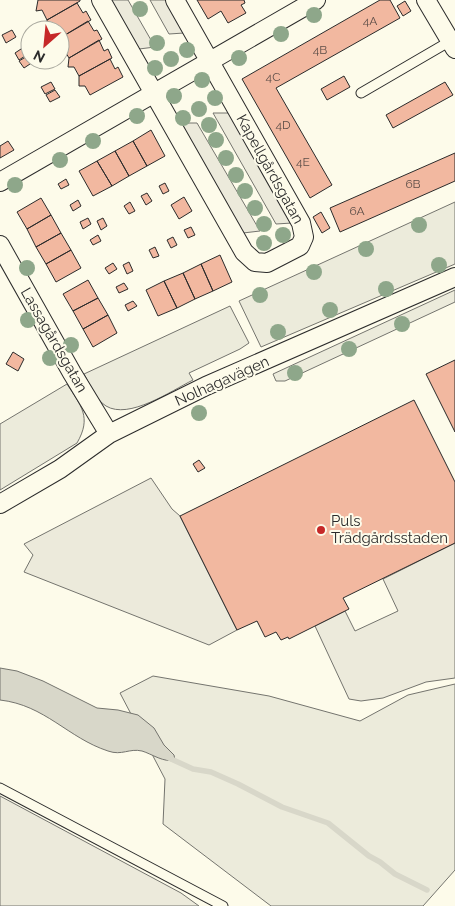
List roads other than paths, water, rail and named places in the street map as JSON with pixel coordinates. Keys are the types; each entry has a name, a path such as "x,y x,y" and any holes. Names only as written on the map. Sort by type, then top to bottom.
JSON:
{"street":[{"name":"Kapellgårdsgatan","path":"101,0 244,252 256,262 267,263 300,246 304,237 301,223 174,0"},
{"path":"0,182 316,0"},
{"path":"426,0 454,43"},
{"name":"Lassagårdsgatan","path":"0,245 72,373 109,434"},
{"name":"Nolhagavägen","path":"0,504 60,469 109,434 206,386 455,277"}],"lane":[{"path":"361,93 454,43"},
{"path":"0,788 223,906"}],"waterway":[{"path":"169,758 193,769 211,772 282,807 328,823 395,874 427,890"}],"place":[{"name":"Puls Trädgårdsstaden","path":"321,530"}]}
